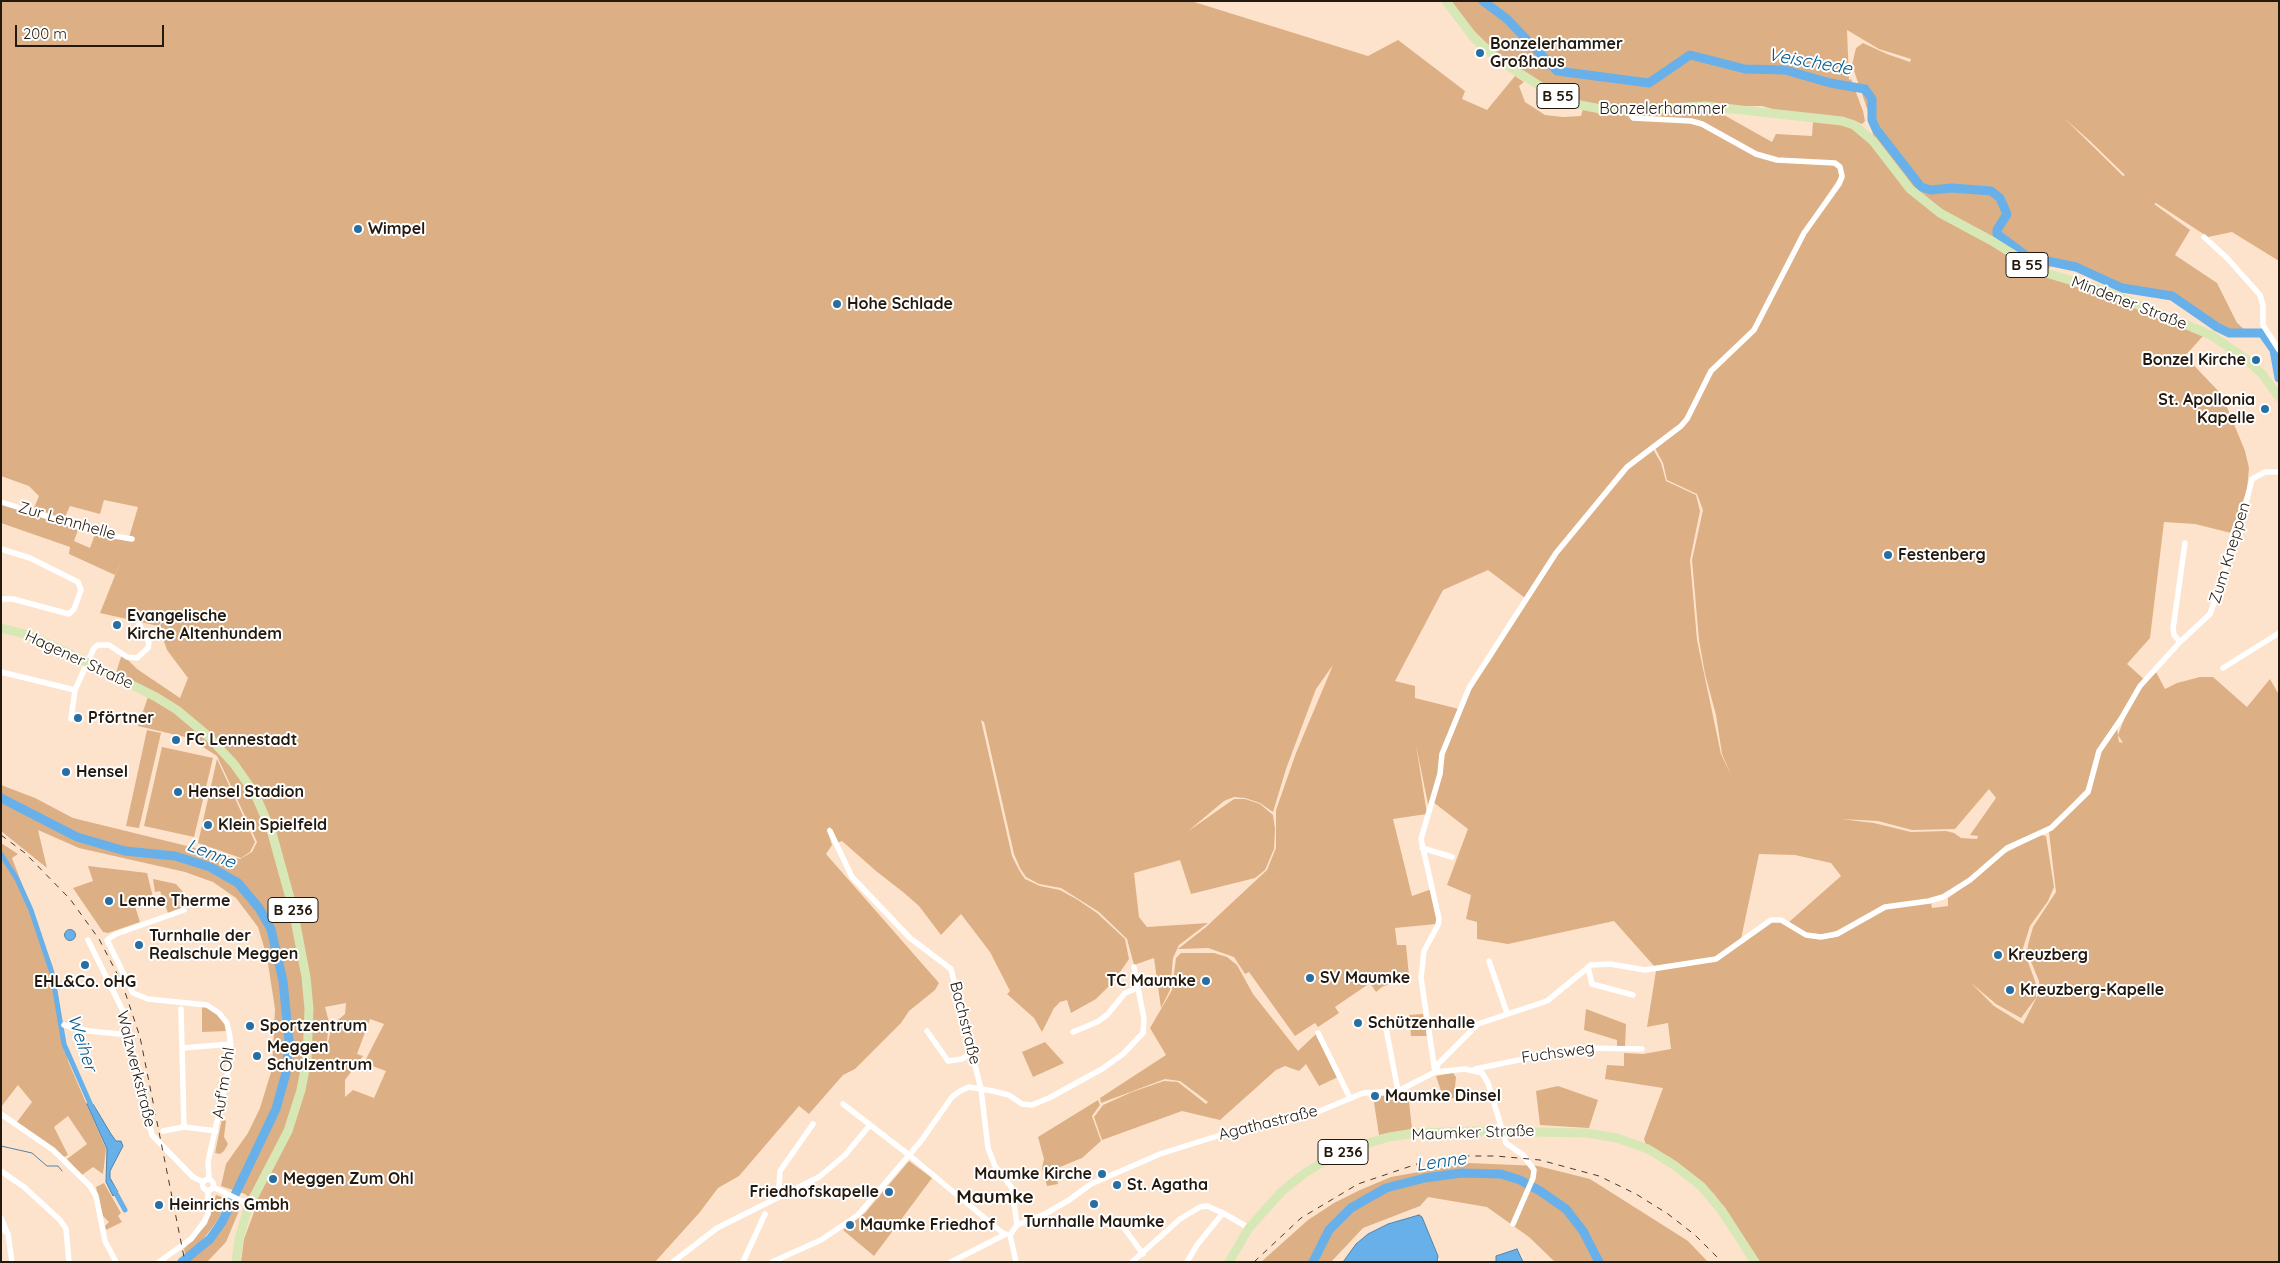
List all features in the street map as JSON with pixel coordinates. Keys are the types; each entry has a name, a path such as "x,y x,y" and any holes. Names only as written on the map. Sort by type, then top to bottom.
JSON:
{"main road":[{"name":"Bonzelerhammer","path":"1446,1 1465,27 1486,50 1524,78 1580,105 1598,110 1628,111 1705,106 1842,122 1862,130 1878,148"},
{"name":"Mindener Straße","path":"1878,148 1910,189 1940,212 2040,271 2102,290 2211,335 2246,359 2263,375 2279,396"},
{"name":"Hagener Straße","path":"1,628 40,640 89,662 156,697 208,736 234,764 255,794 268,824 284,871 306,977 309,1036 301,1090 288,1130 247,1202"},
{"name":"Maumker Straße","path":"1229,1262 1249,1228 1266,1208 1293,1182 1319,1164 1377,1140 1416,1133 1501,1131 1587,1133 1617,1138 1641,1146 1684,1171 1715,1202 1755,1262"},
{"name":"B 236","path":"236,1262 247,1202"}],"street":[{"path":"1435,1072 1421,978 1424,951 1438,926 1439,919 1422,848 1423,829 1439,776 1442,754 1469,688 1550,561 1627,467 1673,433 1687,419 1711,371 1748,337 1758,323 1804,234 1839,184 1842,176 1840,167 1835,162 1777,160 1756,154 1702,124 1691,121 1632,118 1628,111"},
{"path":"2204,237 2227,258 2260,295 2263,305 2263,325 2279,350"},
{"name":"Zum Kneppen","path":"1588,967 1601,963 1649,970 1716,959 1771,920 1781,920 1806,935 1830,936 1841,932 1885,907 1929,901 1952,892 2007,848 2055,825 2084,795 2091,784 2099,751 2121,719 2140,686 2180,642 2207,618 2213,609 2224,576 2233,533 2246,503 2252,479 2265,472 2279,472"},
{"name":"Zur Lennhelle","path":"1,502 102,534 132,539"},
{"path":"2180,642 2174,635 2173,629 2185,542"},
{"path":"1,549 30,558 78,582 80,590 74,610 69,614 13,599 1,598"},
{"path":"71,719 75,690 94,648 98,645 109,645 130,658 140,656 149,643 139,624"},
{"path":"2224,668 2279,633"},
{"path":"1,672 75,690"},
{"name":"Bachstraße","path":"830,831 852,877 910,938 951,969 981,1089 988,1148 996,1166 1012,1188 1017,1224"},
{"path":"1422,848 1452,857"},
{"name":"Auf'm Ohl","path":"184,910 135,927 107,940 133,993 148,999 191,1002 213,1008 227,1023 231,1044 231,1058 208,1162 209,1179"},
{"name":"Walzwerkstraße","path":"88,940 120,1004 130,1035 152,1134 193,1177 203,1182"},
{"path":"1489,961 1508,1013"},
{"path":"1435,1072 1438,1064 1475,1027 1554,997 1588,967 1592,984 1633,995"},
{"path":"772,1262 821,1240 846,1225 868,1206 952,1097 969,1087 1010,1094 1022,1104 1032,1105 1049,1098 1110,1064 1123,1054 1143,1033 1144,1019 1134,968"},
{"path":"1073,1032 1107,1015 1125,993 1138,988"},
{"path":"181,1009 184,1127"},
{"path":"1385,1023 1398,1091"},
{"path":"64,1025 89,1031 130,1035"},
{"path":"927,1031 948,1062 962,1059 972,1052"},
{"path":"1318,1033 1350,1098"},
{"path":"183,1048 231,1044"},
{"name":"Fuchsweg","path":"1475,1069 1577,1048 1642,1049"},
{"path":"1475,1069 1482,1073 1488,1083 1501,1131 1509,1148 1524,1155 1534,1170 1533,1178 1513,1224"},
{"name":"Agathastraße","path":"1017,1224 1045,1214 1091,1184 1160,1154 1234,1130 1303,1118 1363,1093 1398,1091 1435,1072 1475,1069"},
{"path":"843,1104 1007,1235 1016,1262"},
{"path":"1,1114 53,1150 90,1186 96,1196 105,1241 116,1262"},
{"path":"782,1196 779,1187 780,1171 812,1124"},
{"path":"673,1262 717,1228 807,1185 834,1166 870,1125"},
{"path":"163,1131 184,1127 216,1130"},
{"path":"1,1171 24,1187 60,1220 66,1229 69,1262"},
{"path":"159,1262 190,1238 204,1222 208,1214 213,1189 213,1182 209,1179 203,1182 204,1188 213,1189 247,1202"},
{"path":"1132,1262 1194,1209 1207,1206 1249,1228"},
{"path":"1188,1262 1197,1245 1223,1213"},
{"path":"743,1262 766,1214"},
{"path":"1,1218 8,1234 12,1262"},
{"path":"951,1262 1007,1235 1017,1224"},
{"path":"1117,1224 1124,1228 1143,1254"},
{"path":"1,1227 8,1234"}],"shaded area":[{"path":"1,1 1191,1 1368,56 1398,40 1465,91 1462,99 1487,110 1515,76 1524,82 1519,86 1525,102 1545,115 1581,116 1583,109 1613,114 1689,109 1715,110 1772,142 1776,134 1812,136 1813,121 1848,126 1864,136 1900,182 1920,201 2028,269 2049,278 2099,292 2203,336 2185,356 2222,395 2245,451 2249,468 2247,490 2231,533 2195,524 2164,522 2150,638 2127,664 2146,681 2156,672 2165,689 2177,683 2200,677 2213,677 2247,707 2270,679 2279,695 2279,1262 1758,1262 1736,1225 1714,1194 1671,1158 1646,1145 1644,1139 1663,1088 1605,1079 1607,1065 1624,1066 1624,1053 1643,1054 1671,1049 1668,1023 1647,1027 1656,971 1717,961 1759,928 1773,921 1781,922 1807,937 1831,938 1843,934 1842,929 1824,935 1805,934 1789,922 1841,876 1831,863 1795,855 1759,854 1741,939 1717,957 1655,967 1614,921 1508,944 1477,939 1477,922 1466,919 1471,895 1447,885 1468,829 1433,802 1441,775 1443,755 1471,686 1490,661 1551,561 1622,472 1653,449 1661,463 1666,481 1696,495 1700,511 1690,560 1697,640 1721,754 1732,777 1722,754 1716,715 1705,674 1699,640 1692,560 1703,510 1697,494 1667,480 1663,463 1655,448 1687,420 1712,372 1748,337 1759,324 1805,233 1842,184 1845,177 1839,178 1802,233 1757,323 1747,337 1710,370 1686,420 1620,471 1549,560 1525,598 1488,570 1443,590 1395,681 1415,686 1415,698 1459,709 1440,756 1438,774 1429,809 1416,745 1427,814 1393,819 1412,896 1432,889 1436,907 1436,924 1395,928 1397,945 1406,945 1409,976 1382,987 1376,992 1370,983 1335,1007 1339,1013 1318,1027 1315,1023 1295,1036 1249,972 1245,974 1234,957 1208,948 1178,949 1206,927 1267,870 1276,848 1276,810 1296,753 1333,665 1316,689 1286,769 1273,812 1260,803 1245,798 1234,797 1224,801 1187,832 1234,799 1245,799 1260,804 1273,815 1275,829 1274,849 1265,870 1255,878 1191,894 1180,860 1134,873 1139,917 1147,927 1208,923 1179,945 1173,958 1170,990 1161,1008 1154,958 1134,965 1127,939 1099,912 1061,888 1039,884 1026,877 1020,868 1014,854 984,722 981,720 1012,856 1019,870 1025,879 1040,886 1060,890 1097,913 1125,939 1129,959 1114,981 1096,999 1071,1013 1067,1000 1060,1002 1054,1008 1042,1032 1034,1018 1007,994 1010,991 990,952 961,914 941,935 919,906 842,841 837,843 830,827 827,829 832,845 826,854 939,983 935,990 909,1011 901,1023 855,1069 843,1075 809,1114 799,1106 739,1176 718,1188 700,1212 655,1262 241,1262 244,1239 257,1204 245,1194 221,1186 226,1164 248,1133 260,1108 272,1069 275,1009 267,957 258,927 236,898 213,882 185,872 79,848 38,830 47,868 1,831 1,785 35,798 73,818 240,859 252,852 257,842 217,756 189,738 138,726 150,691 116,673 122,654 137,669 180,698 188,678 167,650 159,627 167,615 158,626 100,613 126,548 115,575 69,554 70,547 1,523 1,504 3,504 78,530 74,541 90,548 95,534 128,541 138,507 104,500 100,514 70,506 64,519 34,508 39,496 29,486 1,476","holes":["2128,709 2118,735 2117,728 2102,749 2088,793 2049,832 2056,892 2033,927 2028,945 2027,952 2039,981 2040,991 2023,1024 1994,1006 1970,982 1996,1004 2021,1018 2036,998 2036,984 2023,948 2030,926 2048,901 2054,887 2046,836 2041,835 2003,854 1948,898 1948,906 1932,908 1931,902 1909,904 1885,907 1870,916 1868,914 1885,905 1944,895 1964,883 2002,850 2053,824 2087,788 2096,755 2102,742 2124,710","1989,789 1996,798 1970,835 1978,836 1977,839 1961,838 1954,833 1946,831 1911,832 1874,823 1841,819 1878,821 1912,830 1955,829","346,1003 345,1014 332,1025 326,1051 329,1022 325,1007","370,1019 384,1024 364,1063 386,1071 374,1098 353,1090 345,1097 345,1080 363,1056 357,1054"]},
{"path":"1451,1 2279,1 2279,261 2232,232 2208,237 2156,203 2154,204 2190,230 2175,255 2217,283 2237,323 2245,330 2233,332 2208,321 2186,303 2155,293 2131,292 2075,266 2054,260 2047,272 1948,214 1911,185 1873,135 1870,117 1852,65 1856,48 1863,43 1910,62 1911,59 1879,49 1847,30 1849,80 1851,79 1863,111 1865,121 1862,124 1852,120 1780,111 1762,106 1625,108 1595,106 1572,99 1529,77 1501,57 1473,30","holes":["2064,118 2125,175 2123,176"]},
{"path":"147,730 161,733 139,828 126,826"},
{"name":"Hensel Stadion","path":"162,747 213,758 194,837 144,826"},
{"path":"217,759 255,842 250,852 241,858 198,843"},
{"path":"1,843 18,854 12,858 53,967 68,1061 106,1149 103,1174 93,1167 82,1175 67,1159 87,1144 68,1116 54,1127 68,1155 64,1157 17,1122 32,1102 18,1085 1,1107"},
{"path":"88,866 147,873 153,897 134,903 140,922 108,933 103,932 73,888 93,881"},
{"path":"153,879 176,884 183,892 187,906 168,913 160,891 155,892"},
{"path":"1181,953 1214,953 1227,957 1237,965 1253,994 1298,1051 1316,1034 1338,1077 1319,1086 1306,1064 1299,1071 1285,1066 1276,1070 1220,1120 1182,1111 1102,1140 1094,1117 1103,1105 1132,1092 1164,1081 1178,1082 1206,1104 1208,1102 1180,1081 1165,1079 1101,1103 1100,1098 1166,1055 1150,1028 1172,990 1176,958"},
{"path":"202,1005 216,1012 225,1024 226,1031 202,1032"},
{"path":"1586,1009 1626,1024 1625,1046 1617,1046 1617,1040 1584,1030"},
{"path":"1423,1014 1427,1036 1411,1036 1409,1015"},
{"path":"1045,1042 1064,1063 1033,1077 1022,1052"},
{"path":"1453,1073 1456,1077 1454,1098 1444,1100 1436,1076"},
{"path":"1558,1086 1598,1100 1589,1128 1540,1125 1536,1091"},
{"path":"1408,1092 1412,1129 1379,1135 1373,1096 1398,1096"},
{"path":"1098,1100 1100,1105 1092,1116 1101,1141 1082,1158 1055,1169 1058,1184 1047,1186 1042,1168 1044,1159 1038,1137"},
{"path":"222,1119 226,1121 224,1137 228,1144 220,1154 215,1153"},
{"path":"909,1161 932,1178 874,1256 843,1230 865,1213"},
{"path":"1469,1163 1538,1166 1590,1179 1688,1241 1708,1262 1555,1262 1529,1237 1487,1207 1428,1197 1420,1206 1363,1228 1331,1262 1261,1262 1308,1220 1334,1203 1360,1190 1391,1177"},
{"path":"104,1183 121,1213 118,1216 122,1222 106,1230 105,1226 109,1222 103,1216 96,1187"},
{"path":"216,1195 227,1199 218,1220 201,1242 185,1254 184,1249 207,1224"},
{"path":"234,1202 241,1206 226,1242 207,1262 187,1262 220,1231"}],"water":[{"path":"70,929 76,935 70,941 64,935"},
{"path":"87,1104 93,1104 116,1141 121,1141 123,1146 110,1171 110,1178 118,1192 113,1196 106,1182 107,1149"},
{"path":"1419,1215 1422,1217 1438,1256 1437,1262 1343,1262 1356,1244 1368,1234 1388,1224"},
{"path":"1517,1249 1523,1262 1496,1262 1496,1256"}],"waterway":[{"name":"Veischede","path":"1483,1 1507,19 1557,71 1649,83 1690,55 1745,69 1785,70 1830,83 1865,89 1872,99 1872,120 1876,129 1921,187 1931,190 1952,188 1991,191 2000,198 2007,214 1997,230 1997,234 2028,257 2076,267 2122,288 2172,296 2217,327 2229,333 2262,333 2274,350 2279,378"},
{"name":"Lenne","path":"1,798 77,837 125,851 175,856 210,867 238,883 259,908 271,929 283,981 289,1041 286,1073 276,1109 222,1222 210,1239 182,1262"},
{"name":"Weiher","path":"1,854 17,879 31,910 52,973 64,1044 93,1110"},
{"path":"1,1146 32,1153 47,1166 58,1166 62,1171"},
{"name":"Lenne","path":"1313,1262 1329,1230 1351,1208 1386,1188 1425,1178 1461,1173 1501,1174 1520,1180 1540,1191 1566,1209 1583,1231 1599,1262"},
{"name":"Weiher","path":"113,1188 125,1210"}],"railway":[{"path":"1,835 25,853 70,899 99,939 122,983 140,1037 185,1262"},
{"path":"1254,1262 1301,1218 1358,1184 1417,1164 1468,1156 1496,1156 1540,1160 1599,1176 1636,1194 1668,1214 1695,1235 1722,1262"}],"place":[{"name":"Bonzelerhammer Großhaus","path":"1480,53"},
{"name":"Wimpel","path":"358,229"},
{"name":"Hohe Schlade","path":"837,304"},
{"name":"Bonzel Kirche","path":"2256,360"},
{"name":"St. Apollonia Kapelle","path":"2265,409"},
{"name":"Festenberg","path":"1888,555"},
{"name":"Evangelische Kirche Altenhundem","path":"117,625"},
{"name":"Pförtner","path":"78,718"},
{"name":"FC Lennestadt","path":"176,740"},
{"name":"Hensel","path":"66,772"},
{"name":"Hensel Stadion","path":"178,792"},
{"name":"Klein Spielfeld","path":"208,825"},
{"name":"Lenne Therme","path":"109,901"},
{"name":"Turnhalle der Realschule Meggen","path":"139,945"},
{"name":"Kreuzberg","path":"1998,955"},
{"name":"EHL&Co. oHG","path":"85,965"},
{"name":"SV Maumke","path":"1310,978"},
{"name":"TC Maumke","path":"1206,981"},
{"name":"Kreuzberg-Kapelle","path":"2010,990"},
{"name":"Schützenhalle","path":"1358,1023"},
{"name":"Sportzentrum","path":"250,1026"},
{"name":"Meggen Schulzentrum","path":"257,1056"},
{"name":"Maumke Dinsel","path":"1375,1096"},
{"name":"Maumke Kirche","path":"1102,1174"},
{"name":"Meggen Zum Ohl","path":"273,1179"},
{"name":"St. Agatha","path":"1117,1185"},
{"name":"Friedhofskapelle","path":"889,1192"},
{"name":"Turnhalle Maumke","path":"1094,1204"},
{"name":"Heinrichs Gmbh","path":"159,1205"},
{"name":"Maumke Friedhof","path":"850,1225"}],"district":[{"name":"Maumke","path":"995,1197"}]}
